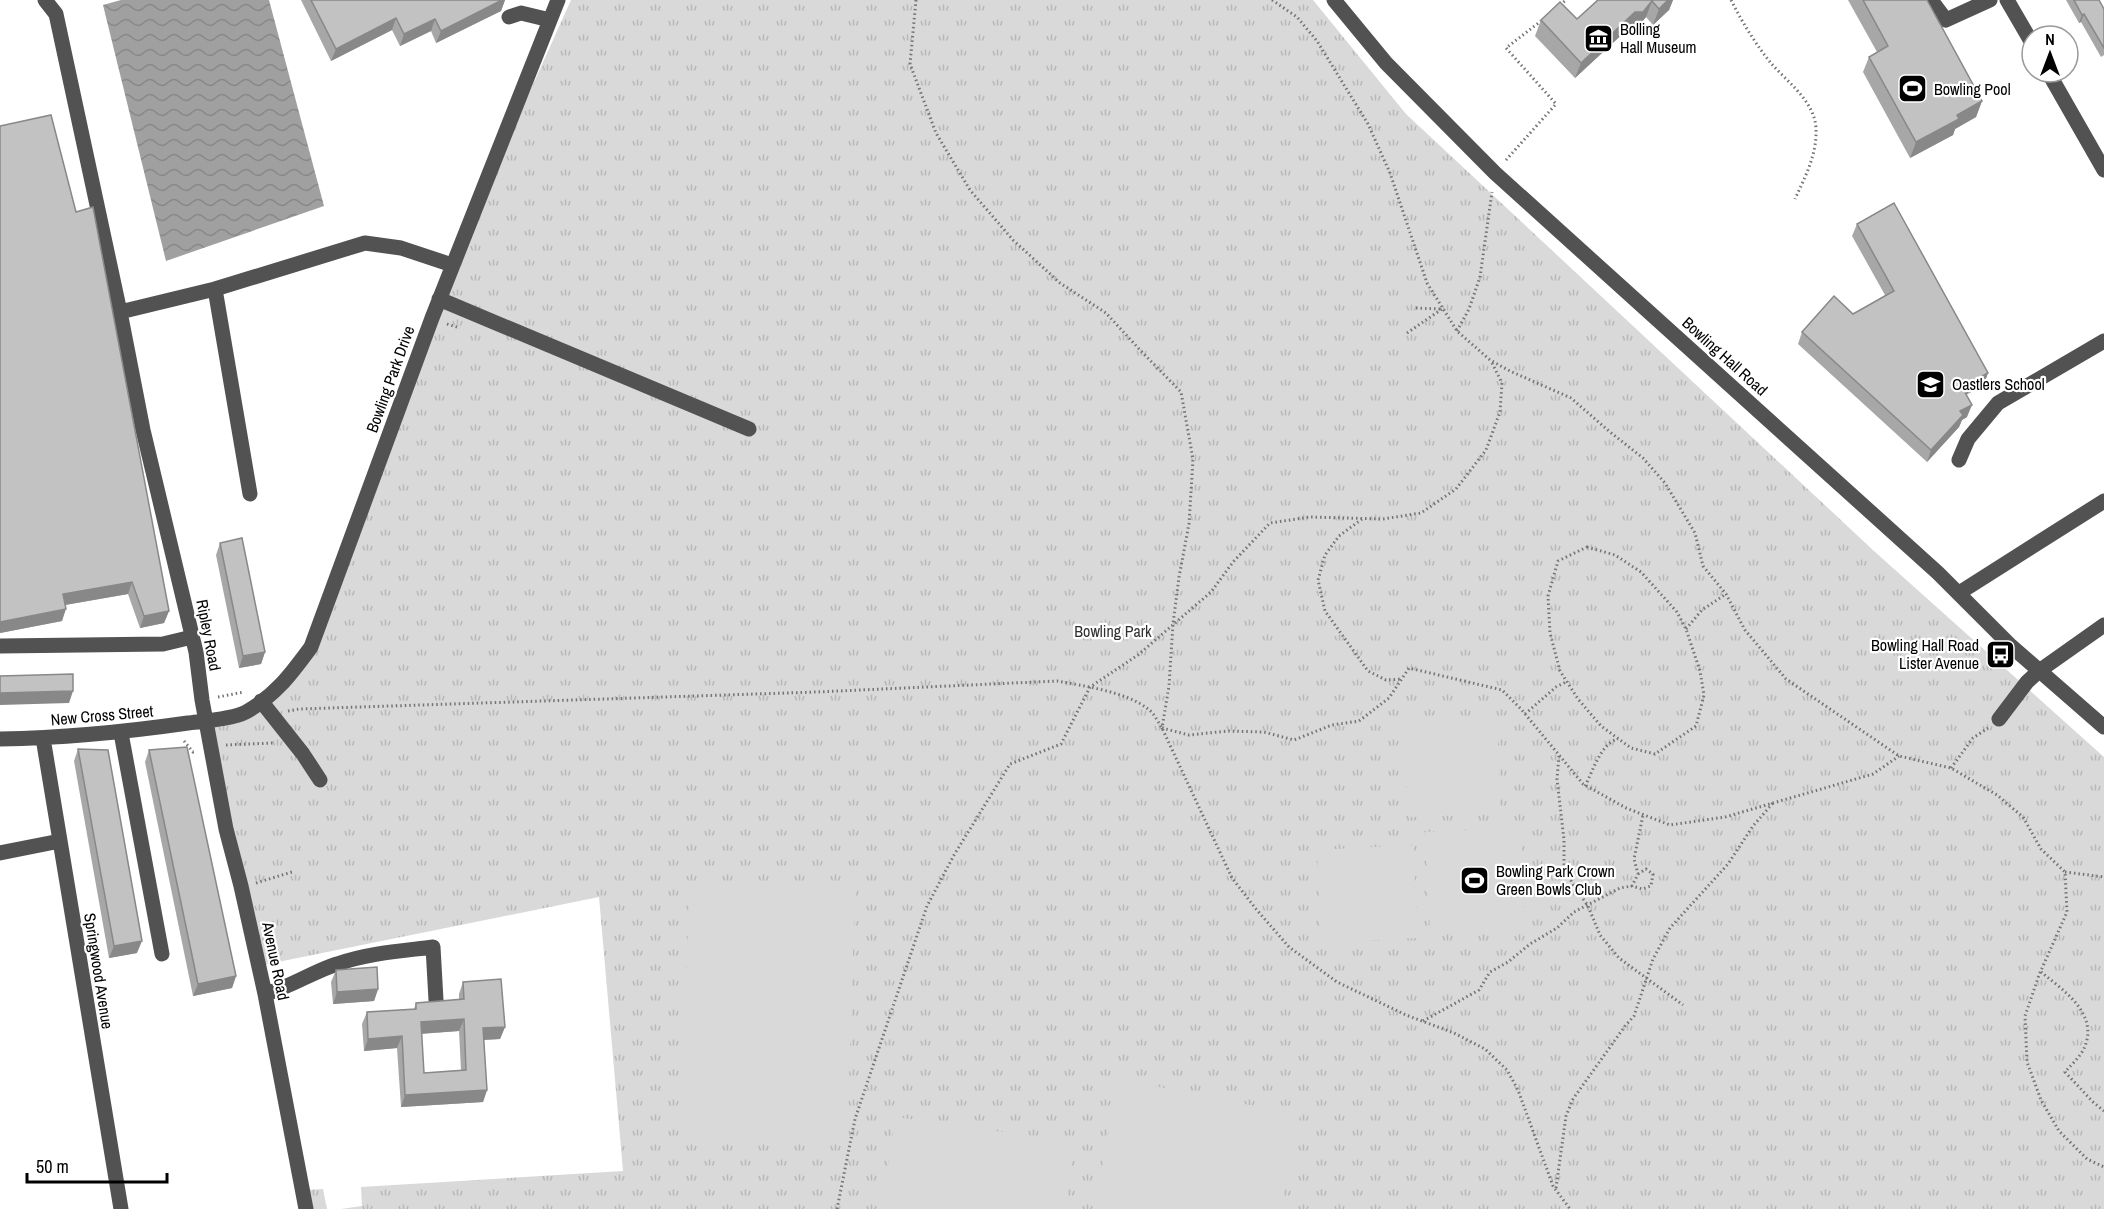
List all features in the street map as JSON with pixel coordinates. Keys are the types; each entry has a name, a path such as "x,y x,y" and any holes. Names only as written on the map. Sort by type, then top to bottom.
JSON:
{"street":[{"name":"Ripley Road","path":"45,0 56,14 143,430 192,637 206,721"},
{"name":"Bowling Park Drive","path":"206,721 244,713 281,687 311,648 439,299 558,0"},
{"name":"Bowling Hall Road","path":"1334,0 1386,63 1495,173 1959,593 2011,646 2104,727"},
{"path":"1931,0 1946,20 1990,0"},
{"path":"2007,0 2021,24"},
{"path":"509,17 521,13 550,21"},
{"path":"2055,84 2104,170"},
{"path":"120,312 215,289 365,243 401,248 453,265"},
{"path":"215,289 250,494"},
{"path":"439,299 749,429"},
{"path":"1959,460 1968,439 1998,403 2104,341"},
{"path":"1959,593 2104,501"},
{"path":"1999,719 2027,682 2039,671 2104,625"},
{"path":"0,646 163,644 192,637"},
{"path":"261,701 303,754 320,780"},
{"name":"New Cross Street","path":"0,739 121,733 206,721"},
{"name":"Avenue Road","path":"206,721 226,829 265,994 306,1209"},
{"path":"121,733 162,954"},
{"name":"Springwood Avenue","path":"43,738 121,1209"},
{"path":"0,853 60,840"},
{"path":"265,994 290,986 336,964 369,955 433,947 436,1000"}],"path":[{"path":"915,0 910,64 936,133 970,190 1013,240 1060,283 1106,313 1181,392 1193,459 1189,524 1179,577 1169,686 1162,728"},
{"path":"1272,0 1297,17 1317,41 1368,124 1390,173 1427,283 1456,331 1490,360 1571,398 1643,458 1665,483 1695,533 1702,566 1726,594 1745,630 1785,679 1899,756 1951,768 1997,795 2023,817 2041,849 2064,872 2104,877"},
{"path":"1559,6 1566,0"},
{"path":"1731,0 1743,23 1771,63 1806,100 1816,128 1812,160 1795,199"},
{"path":"1456,331 1469,309 1480,277 1495,173 1557,104 1506,48 1543,20"},
{"path":"1416,308 1442,309"},
{"path":"1407,333 1442,309"},
{"path":"837,1209 855,1119 927,906 954,855 1010,764 1061,744 1090,687 1138,655 1211,592 1233,562 1270,523 1310,517 1383,519 1421,513 1456,489 1486,450 1500,412 1502,382 1490,360"},
{"path":"1363,518 1340,536 1325,555 1318,580 1325,611 1368,671 1386,681 1401,679"},
{"path":"1587,547 1615,555 1641,572 1677,612 1686,629 1700,671 1704,695 1696,726 1655,754 1631,748 1601,726 1566,681 1560,671 1550,633 1548,596 1558,561 1587,547"},
{"path":"1686,629 1702,609 1726,594"},
{"path":"1162,728 1189,735 1228,731 1264,732 1294,740 1332,725 1359,721 1389,698 1409,668 1502,690 1585,786 1626,808 1670,825 1725,817 1873,774 1899,756"},
{"path":"272,714 299,709 758,694 1057,681 1090,687 1128,699 1149,709 1162,728 1232,878 1289,947 1337,982 1485,1049 1508,1070 1518,1090 1556,1190 1570,1209"},
{"path":"1525,714 1566,681"},
{"path":"202,700 253,691 261,701"},
{"path":"1951,768 1973,738 1999,719"},
{"path":"1585,786 1599,756 1611,741 1618,739"},
{"path":"1559,756 1557,778 1564,840 1564,864 1572,883 1588,906 1600,934 1619,958 1683,1005"},
{"path":"1556,1190 1566,1116 1573,1099 1634,1016 1653,959 1670,928 1728,864 1753,826 1774,802"},
{"path":"1638,874 1634,860 1644,815"},
{"path":"1423,1021 1479,990 1490,972 1557,928 1574,912 1620,888 1632,886 1642,889 1651,886 1653,873 1646,869 1638,874 1632,886"},
{"path":"241,886 292,872"},
{"path":"2064,872 2067,912 2025,1016 2027,1062 2041,1100 2059,1131 2087,1159 2104,1167"},
{"path":"2041,972 2066,992 2083,1012 2090,1026 2085,1048 2066,1072 2092,1102 2104,1111"}],"green space":[{"name":"Bowling Park","path":"571,0 1313,0 1406,114 1874,551 2104,757 2104,1209 341,1209 362,1206 361,1187 623,1171 599,897 258,966 206,721 245,713 311,647 452,265"},
{"name":"Bowling Park Crown Green Bowls Club","path":"1497,717 1500,814 1408,817 1404,720"},
{"name":"Bowling Park Crown Green Bowls Club","path":"1521,828 1525,927 1430,931 1425,832"},
{"path":"1413,845 1418,938 1321,943 1317,850"},
{"path":"689,887 855,889 847,1140 682,1141"},
{"path":"1119,1079 1300,1115 1281,1209 1094,1209"},
{"path":"895,1117 1075,1142 1066,1209 882,1209"},
{"path":"323,1189 327,1209 306,1209 303,1190"}],"water":[{"path":"121,0 269,0 324,206 166,261 103,5"}],"building":[{"path":"311,0 502,0 441,31 435,19 404,34 396,18 336,49"},
{"path":"1598,0 1668,0 1659,9 1652,1 1643,12 1635,12 1581,63 1541,20 1560,2 1577,19"},
{"path":"1863,0 1927,0 1982,101 1957,115 1959,119 1916,142 1869,57 1888,46"},
{"path":"2074,0 2099,0 2104,9 2104,48 2084,14 2082,15"},
{"path":"51,115 76,212 93,207 169,611 144,616 132,582 63,594 66,609 0,622 0,126"},
{"path":"1894,203 1988,373 1962,387 1972,405 1960,411 1963,415 1931,450 1802,332 1834,296 1853,314 1894,291 1857,224"},
{"path":"242,538 265,652 243,656 220,543"},
{"path":"73,674 73,691 0,693 0,676"},
{"path":"187,747 236,976 198,984 149,750"},
{"path":"78,749 108,750 142,941 114,946"},
{"path":"377,967 378,989 337,992 336,970"},
{"path":"501,979 505,1027 483,1028 487,1090 405,1095 402,1036 368,1039 367,1012 416,1009 416,1003 464,999 463,982","holes":["464,1019 466,1070 424,1073 421,1022"]}],"place":[{"name":"Bolling Hall Museum","path":"1599,38"},
{"name":"Bowling Pool","path":"1913,89"},
{"name":"Oastlers School","path":"1931,384"},
{"name":"Bowling Hall Road Lister Avenue","path":"2000,654"},
{"name":"Bowling Park Crown Green Bowls Club","path":"1475,880"}]}
